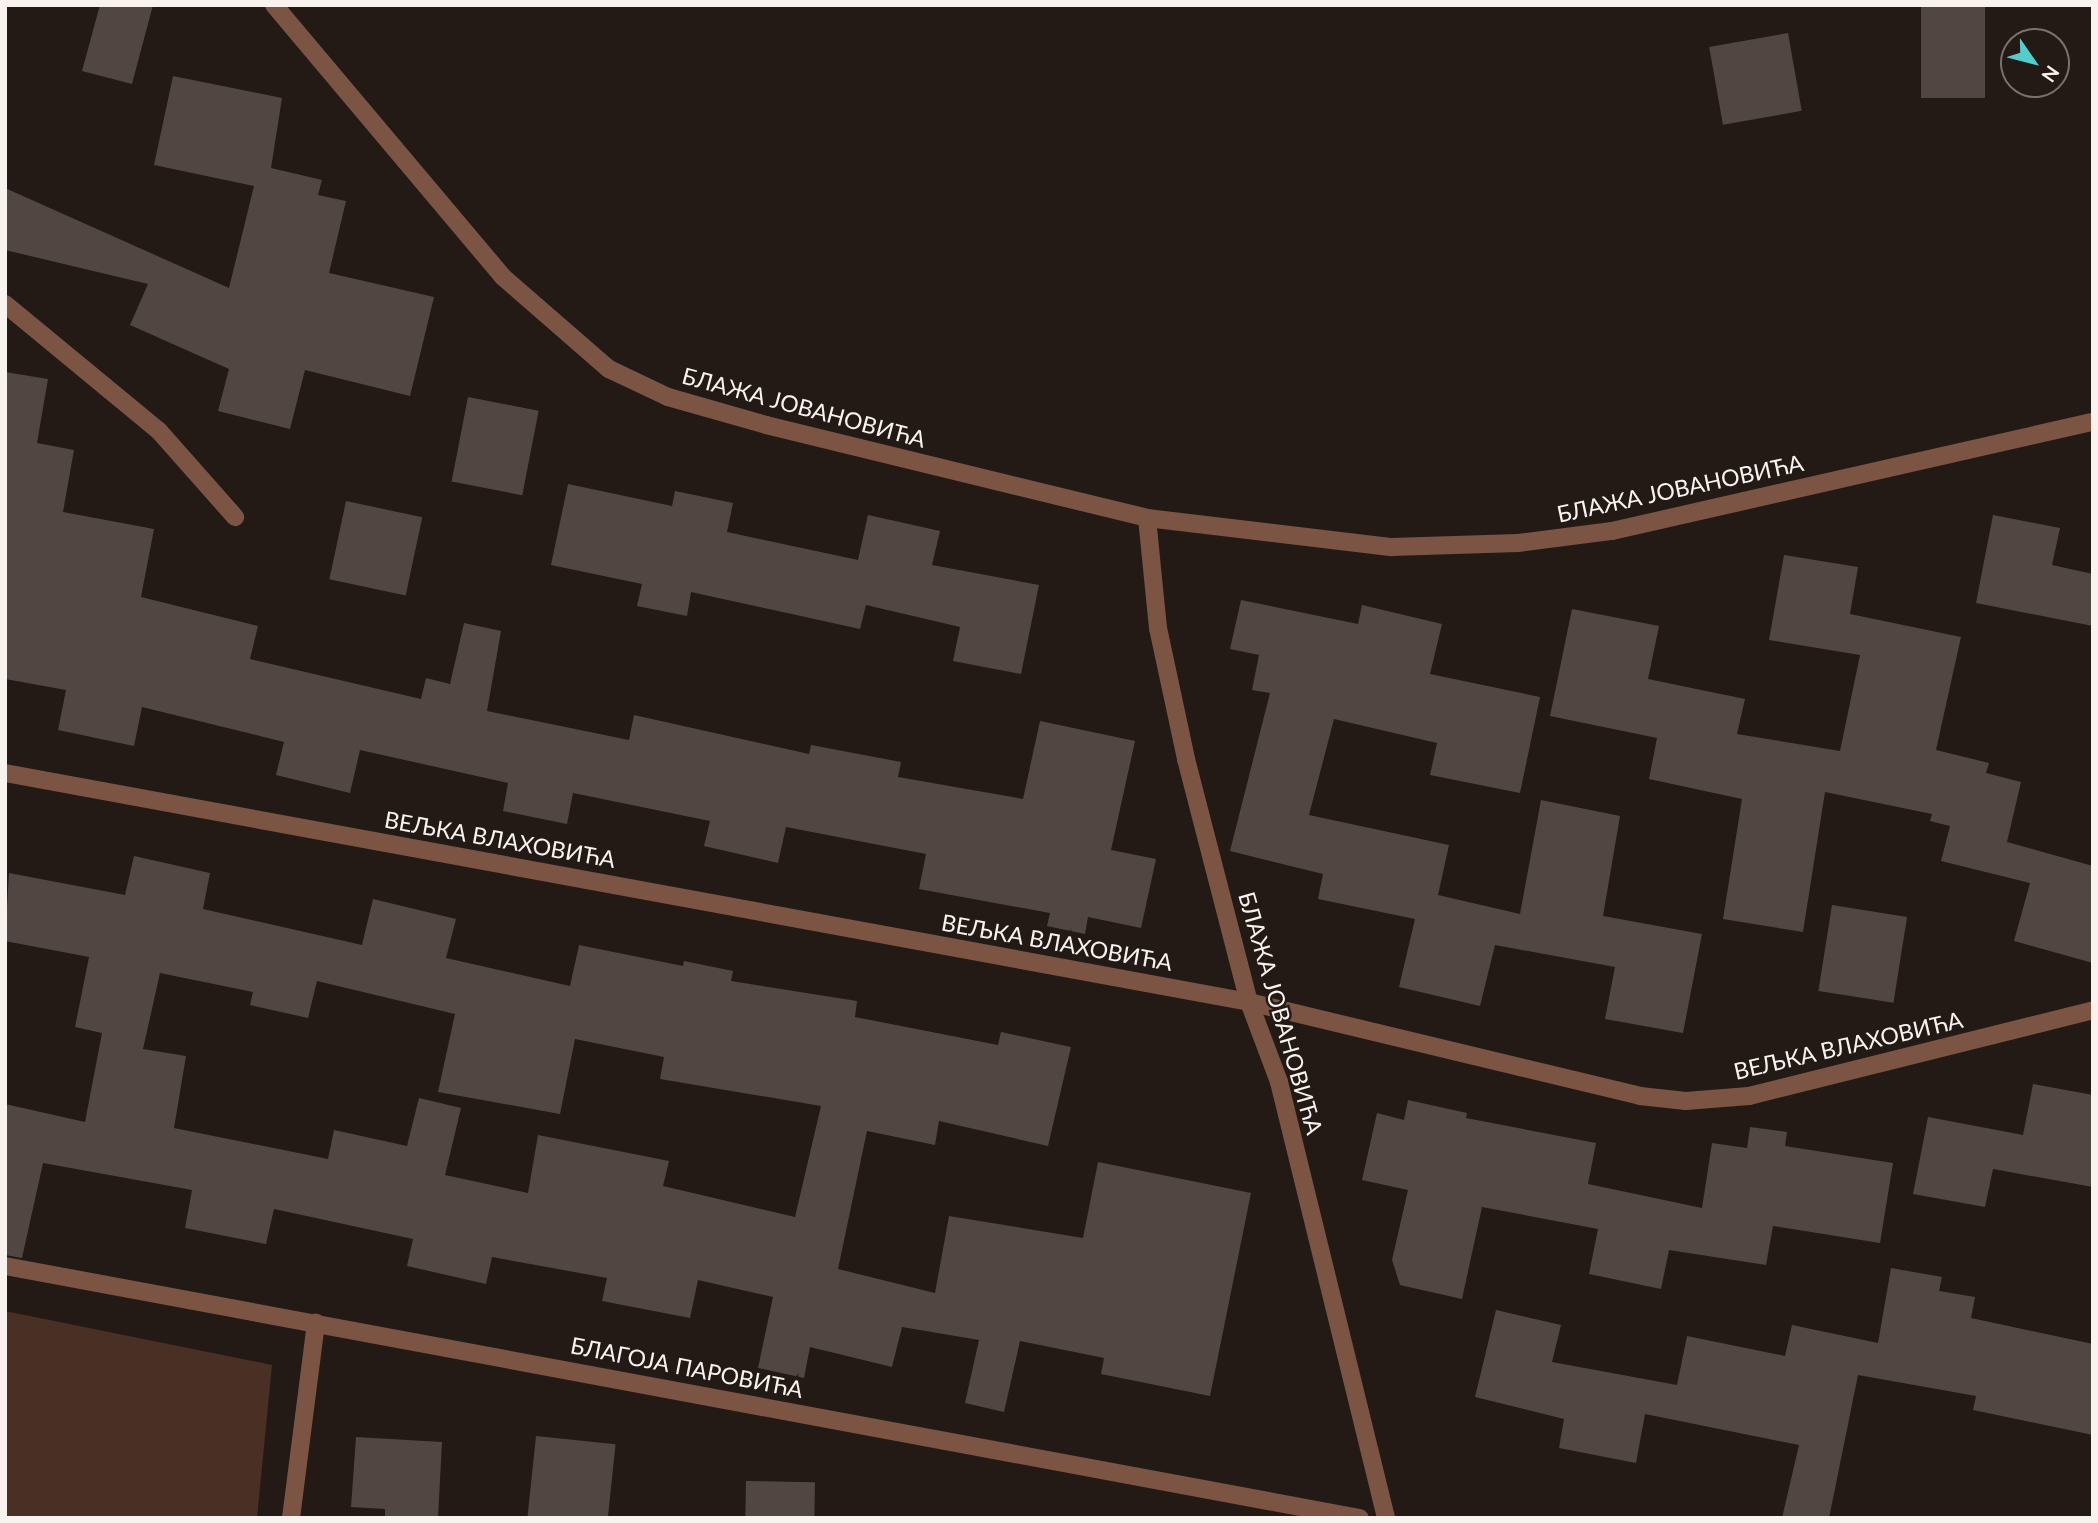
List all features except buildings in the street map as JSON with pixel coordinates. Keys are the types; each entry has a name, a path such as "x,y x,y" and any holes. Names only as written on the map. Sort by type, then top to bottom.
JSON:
{"street":[{"name":"БЛАЖА ЈОВАНОВИЋА","path":"274,5 503,276 609,369 668,397 766,425 1147,518 1392,547 1518,543 1612,531 2093,422"},
{"path":"5,304 159,431 235,517"},
{"name":"БЛАЖА ЈОВАНОВИЋА","path":"1147,518 1158,628 1249,1002 1279,1082 1386,1518"},
{"name":"ВЕЉКА ВЛАХОВИЋА","path":"5,773 1249,1002 1640,1097 1686,1101 1787,1088 2093,1010"},
{"name":"БЛАГОЈА ПАРОВИЋА","path":"5,1266 1360,1518"},
{"path":"291,1518 316,1323"}],"shaded area":[{"path":"5,1311 272,1365 257,1518 5,1518"}]}
